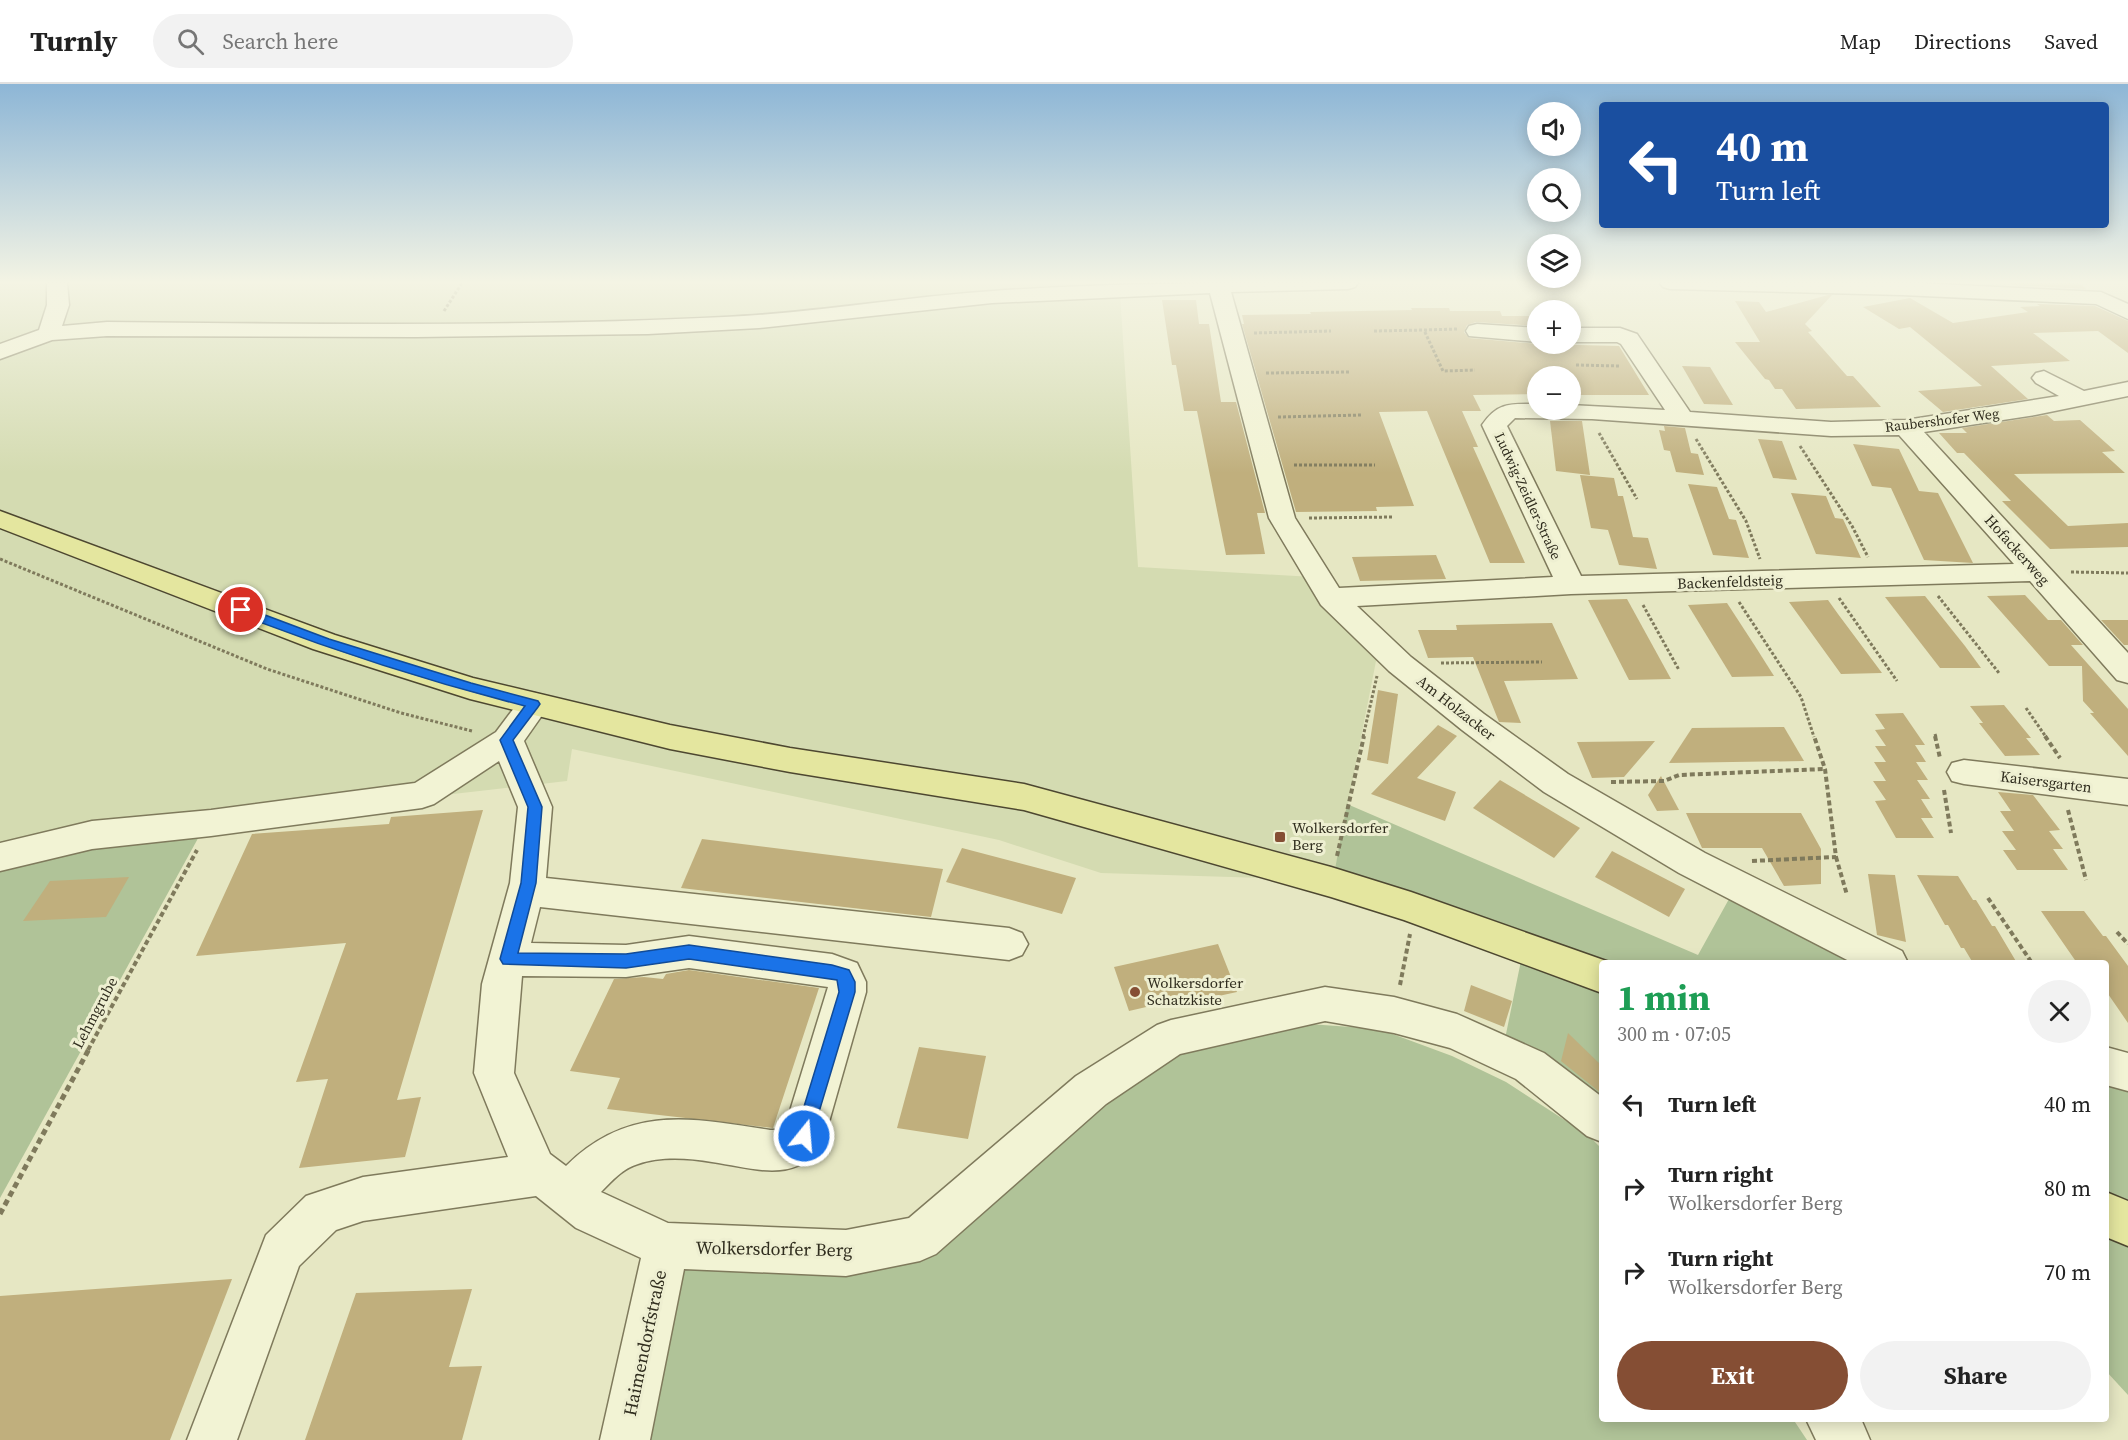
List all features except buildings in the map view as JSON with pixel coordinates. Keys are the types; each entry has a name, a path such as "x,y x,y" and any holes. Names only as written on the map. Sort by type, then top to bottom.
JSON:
{"main road":[{"path":"0,519 324,642 470,688 670,736 790,760 1024,797 1332,882 1411,907 1599,975"},
{"path":"2109,1215 2128,1224"}],"street":[{"path":"0,352 16,346"},
{"name":"Am Holzacker","path":"1236,346 1282,518 1331,598 1392,656 1473,722 1556,783 1692,863 1883,960"},
{"path":"1634,346 1682,418"},
{"path":"2044,378 2078,398"},
{"name":"Raubershofer Weg","path":"1509,411 1592,412 1831,429 1906,427 2035,408 2128,389"},
{"name":"Ludwig-Zeidler-Straße","path":"1509,411 1494,424 1571,585"},
{"name":"Hofackerweg","path":"1906,427 2128,672"},
{"name":"Backenfeldsteig","path":"1331,598 1571,585 2037,572"},
{"path":"0,857 92,835 211,823 422,795 507,740 534,704"},
{"name":"Wolkersdorfer Berg","path":"507,740 535,807 526,891 501,984 494,1073 535,1169 592,1212 666,1246 846,1253 920,1238 1092,1090 1171,1038 1325,1005 1394,1016 1457,1032 1530,1066 1599,1120"},
{"name":"Kaisersgarten","path":"1964,772 2128,792"},
{"path":"526,891 1009,944"},
{"path":"212,1440 282,1251 322,1212 363,1199 555,1184 595,1168 615,1152 647,1140 679,1138 783,1151 795,1146 804,1136 847,992 847,982 843,975 832,971 689,952 626,961 508,959"},
{"path":"2109,1067 2128,1072"},
{"name":"Haimendorfstraße","path":"624,1440 666,1246"},
{"path":"1833,1422 1845,1440"}],"path":[{"path":"1432,346 1443,371 1475,370"},
{"path":"1576,365 1648,366"},
{"path":"1244,374 1351,372"},
{"path":"1592,412 1601,439 1637,499"},
{"path":"1256,417 1362,415"},
{"path":"1696,440 1746,521 1768,580"},
{"path":"1802,448 1852,526 1877,577"},
{"path":"1269,465 1375,465"},
{"path":"1282,518 1393,517"},
{"path":"0,560 267,669 401,713 507,740"},
{"path":"2037,572 2128,573"},
{"path":"1921,576 1999,673"},
{"path":"1826,579 1897,681"},
{"path":"1725,581 1801,698 1825,769 1836,857 1847,895"},
{"path":"1632,584 1679,670"},
{"path":"1337,855 1392,656 1542,662"},
{"path":"2026,708 2069,785 2086,880"},
{"path":"1556,783 1664,781 1679,775 1825,769"},
{"name":"Lehmgrube","path":"0,1214 211,823"},
{"path":"1748,861 1836,857"},
{"path":"1988,898 2030,960"},
{"path":"2117,932 2128,944"},
{"path":"1394,1016 1410,933"}],"green space":[{"path":"0,346 1123,346 1138,567 1313,577 1377,656 1333,880 1101,873 999,840 572,749 567,781 207,822 0,864"},
{"path":"1347,804 1698,955 1729,899 1858,960 1599,960 1599,1109 1505,1039 1525,941 1333,880"},
{"path":"207,822 0,1198 0,864"},
{"path":"1295,1023 1379,1029 1452,1056 1506,1082 1588,1135 1599,1146 1599,1422 1795,1422 1807,1440 611,1440 651,1263 924,1247 1013,1187 1116,1095 1184,1048"},
{"path":"2109,1079 2128,1088 2128,1395 2109,1374"}],"place":[{"name":"Wolkersdorfer Berg","path":"1280,837"},
{"name":"Wolkersdorfer Schatzkiste","path":"1135,992"}],"route":[{"path":"241,610 324,642 470,688 534,704 507,740 535,807 528,883 508,959 605,962 689,952 832,971 843,975 847,982 847,992 804,1136"}]}
